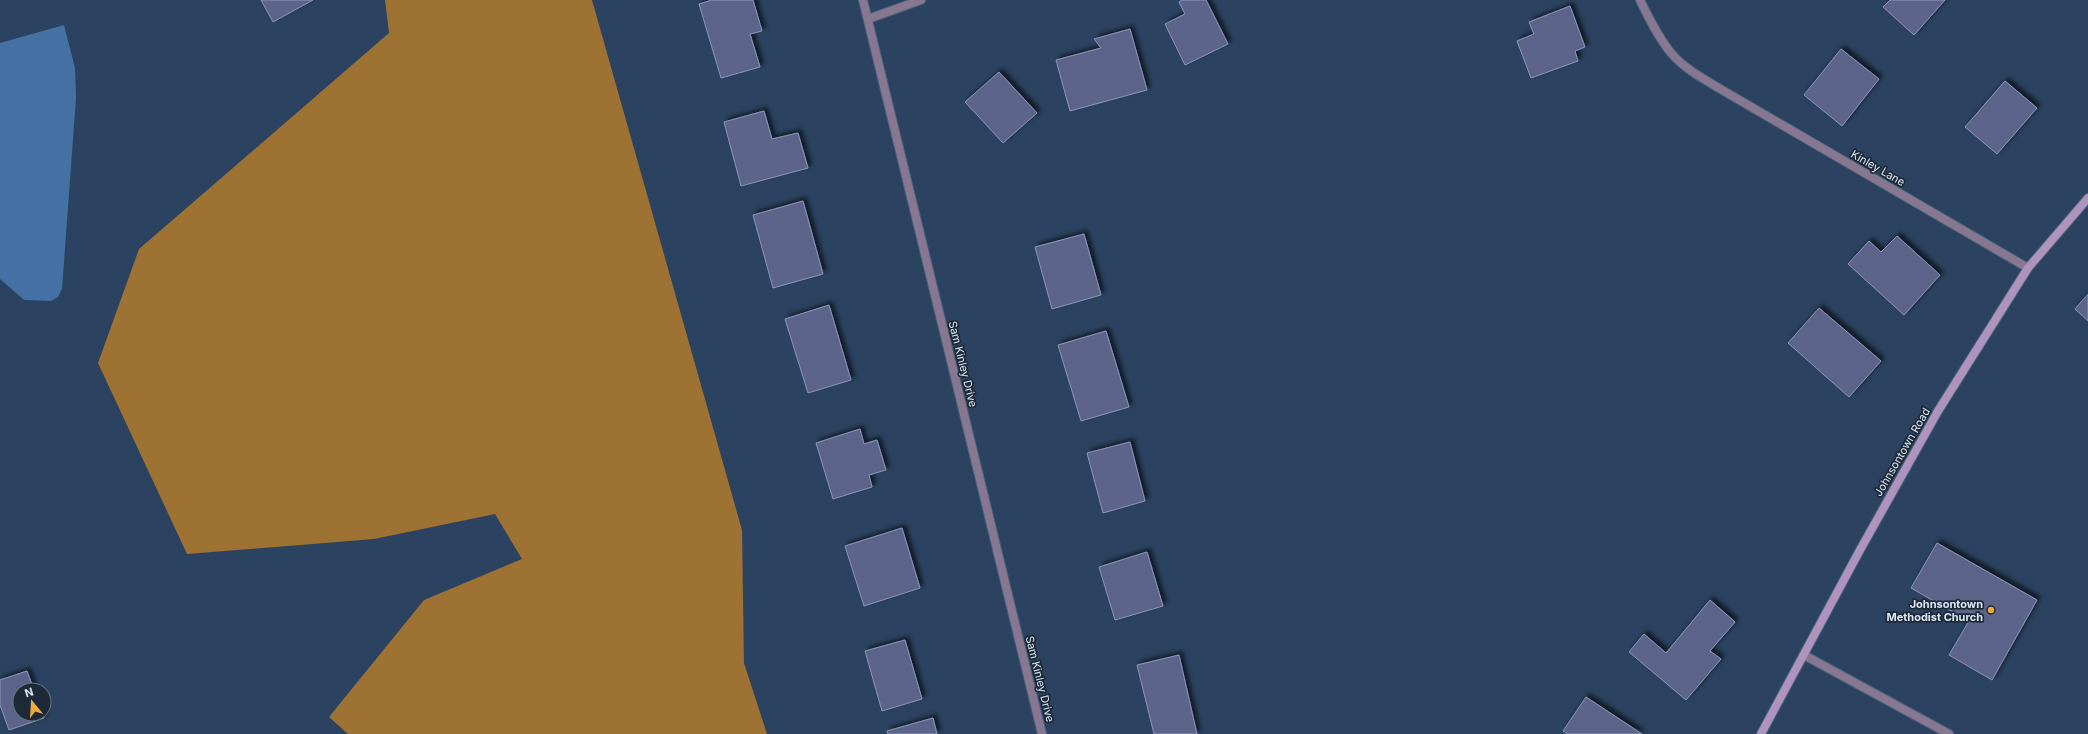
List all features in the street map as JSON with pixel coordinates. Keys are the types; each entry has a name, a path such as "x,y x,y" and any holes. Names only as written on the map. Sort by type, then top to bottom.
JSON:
{"street":[{"name":"Sam Kinley Drive","path":"863,0 1042,734"},
{"path":"868,19 922,0"},
{"name":"Kinley Lane","path":"1640,0 1651,22 1672,54 1691,71 2028,268"},
{"name":"Johnsontown Road","path":"1761,734 1860,550 1938,411 2028,268 2088,198"},
{"path":"1804,655 1949,734"}],"shaded area":[{"path":"385,0 592,0 742,530 744,663 767,734 348,734 329,717 424,600 522,559 495,514 374,539 187,554 98,363 139,249 389,33"}],"water":[{"path":"64,25 75,68 76,98 62,289 58,297 51,301 24,300 0,279 0,43"}],"building":[{"path":"261,0 313,0 273,22"},
{"path":"712,0 753,0 762,31 750,34 760,67 721,78 699,4"},
{"path":"1182,0 1206,0 1228,44 1185,65 1165,24 1185,14 1179,2"},
{"path":"1890,0 1945,0 1914,35 1883,7"},
{"path":"1570,6 1585,47 1575,51 1578,61 1531,78 1517,41 1534,34 1529,22"},
{"path":"1130,29 1147,90 1070,111 1056,60 1101,48 1094,39"},
{"path":"1841,49 1879,79 1842,126 1804,95"},
{"path":"999,72 1037,113 1003,143 965,102"},
{"path":"2005,81 2037,108 1997,154 1965,127"},
{"path":"764,111 772,139 798,133 808,168 741,186 724,122"},
{"path":"803,201 823,274 773,288 753,215"},
{"path":"1084,234 1101,295 1052,309 1035,247"},
{"path":"1897,236 1940,275 1904,315 1848,264 1869,241 1881,252"},
{"path":"2088,294 2088,321 2075,309"},
{"path":"829,305 851,380 808,393 785,319"},
{"path":"1819,308 1881,361 1849,397 1788,343"},
{"path":"1106,331 1129,407 1081,421 1058,345"},
{"path":"860,429 864,444 877,440 886,470 869,475 872,487 833,499 816,443"},
{"path":"1130,442 1145,501 1103,513 1087,453"},
{"path":"902,528 920,588 864,606 845,546"},
{"name":"Johnsontown Methodist Church","path":"1937,543 2037,600 1992,680 1949,655 1969,621 1911,588"},
{"path":"1147,552 1163,606 1115,620 1099,567"},
{"path":"1710,600 1735,622 1710,651 1721,659 1686,700 1629,652 1644,634 1666,653"},
{"path":"905,640 922,699 882,711 865,651"},
{"path":"1179,655 1197,734 1154,734 1137,665"},
{"path":"27,671 31,682 12,682 12,722 32,722 9,730 0,705 0,680"},
{"path":"1586,697 1642,734 1568,734 1563,731"},
{"path":"933,718 937,734 888,734 887,731"}],"place":[{"name":"Johnsontown Methodist Church","path":"1991,610"}]}
